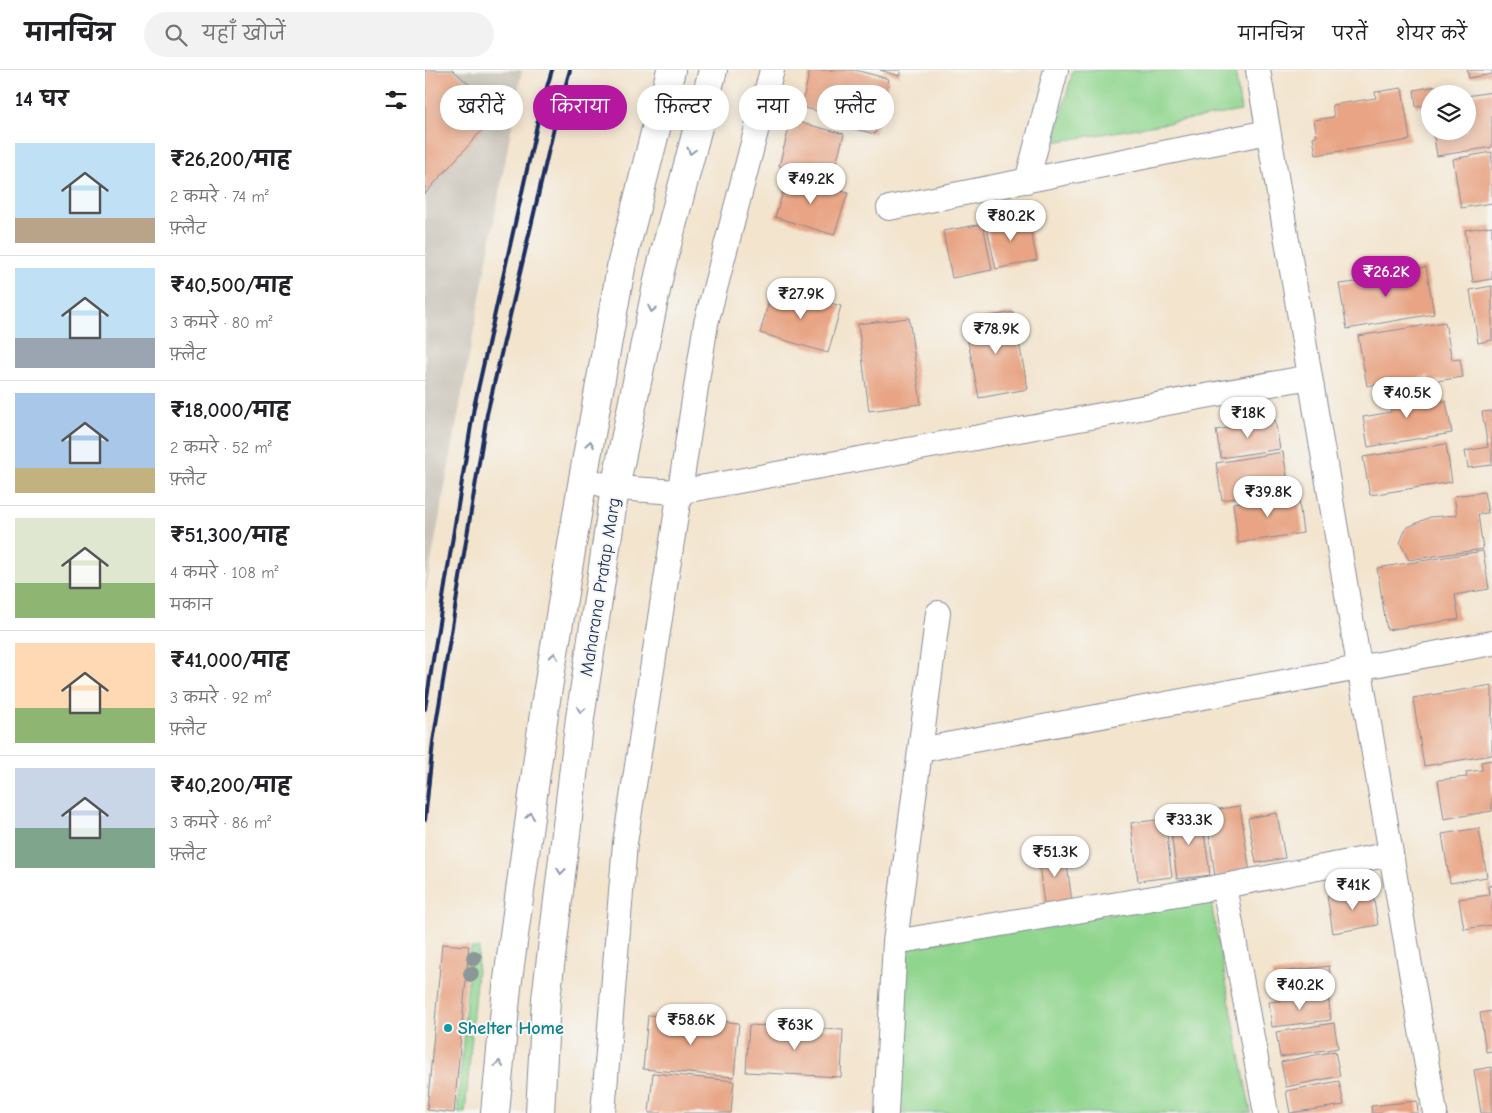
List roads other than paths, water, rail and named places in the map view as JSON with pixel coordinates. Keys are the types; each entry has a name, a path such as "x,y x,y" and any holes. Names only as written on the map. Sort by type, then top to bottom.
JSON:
{"main road":[{"name":"Maharana Pratap Marg","path":"495,1113 507,987 544,716 583,479 622,262 671,70"},
{"name":"Maharana Pratap Marg","path":"540,1113 546,1000 580,718 615,488 660,271 713,70"}],"street":[{"path":"603,1113 625,843 667,583 705,322 772,70"},
{"path":"1027,180 1056,70"},
{"path":"1258,70 1435,1113"},
{"path":"889,208 1268,132"},
{"path":"583,479 615,488 679,492 1310,377"},
{"path":"886,1113 895,942 938,613"},
{"path":"920,750 1492,643"},
{"path":"895,942 1223,886 1391,854"},
{"path":"1223,886 1266,1113"}],"railway":[{"path":"425,709 474,407 541,107 552,70"},
{"path":"425,820 433,742 487,414 556,119 570,70"}],"place":[{"name":"Shelter Home","path":"448,1028"}]}
